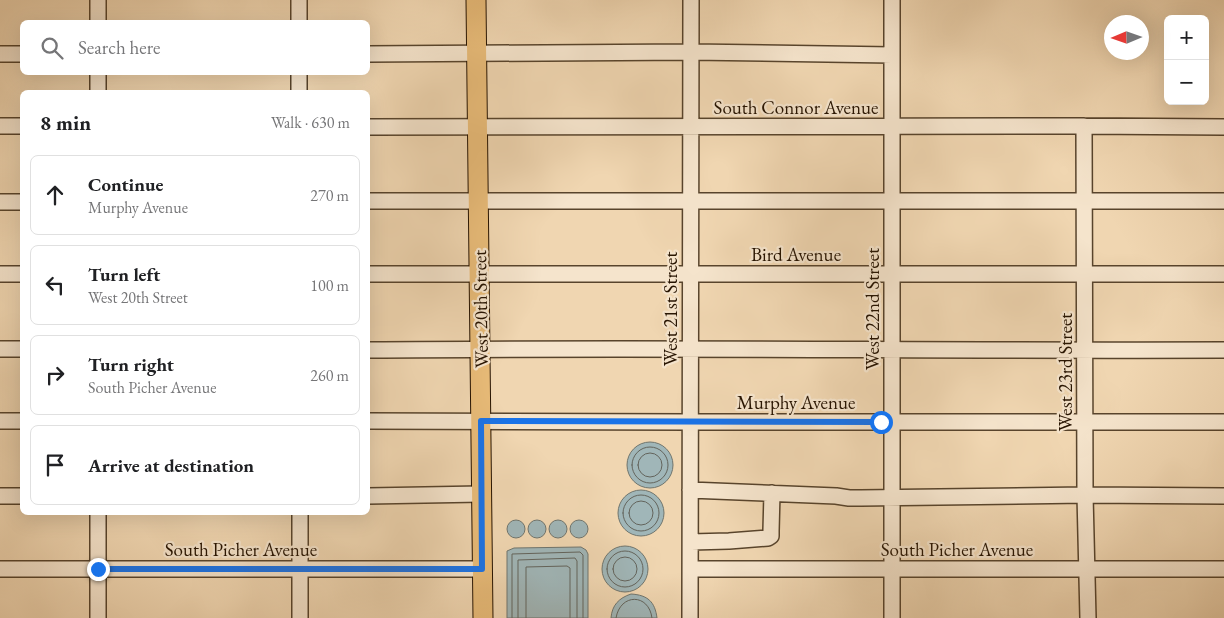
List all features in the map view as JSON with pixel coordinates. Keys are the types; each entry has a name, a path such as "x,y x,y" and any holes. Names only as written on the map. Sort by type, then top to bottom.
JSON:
{"main road":[{"name":"West 20th Street","path":"476,0 483,618"}],"street":[{"path":"98,0 98,20"},
{"path":"299,0 299,20"},
{"name":"West 21st Street","path":"690,0 690,618"},
{"name":"West 22nd Street","path":"892,0 892,618"},
{"path":"370,54 691,52 892,54"},
{"path":"0,54 20,54"},
{"path":"98,75 98,90"},
{"path":"299,75 299,90"},
{"path":"0,126 20,126"},
{"name":"West 23rd Street","path":"1084,126 1088,618"},
{"name":"South Connor Avenue","path":"370,127 1224,127"},
{"path":"370,201 1224,201"},
{"path":"0,202 20,202"},
{"path":"0,274 20,274"},
{"name":"Bird Avenue","path":"370,274 1224,274"},
{"path":"370,350 480,348 1224,350"},
{"path":"0,349 20,349"},
{"path":"0,421 20,421"},
{"name":"Murphy Avenue","path":"370,421 1224,422"},
{"path":"690,490 892,499 1086,495 1224,496"},
{"path":"691,542 768,538 771,536 772,531 772,493"},
{"path":"370,496 481,494"},
{"path":"0,496 20,496"},
{"path":"98,515 98,618"},
{"path":"300,515 300,618"},
{"name":"South Picher Avenue","path":"0,569 482,569"},
{"name":"South Picher Avenue","path":"690,569 1224,569"}],"water":[{"path":"645,442 655,442 669,452 673,465 669,478 663,484 655,488 645,488 631,478 627,470 627,460 637,446"},
{"path":"636,490 646,490 660,500 664,513 660,526 654,532 646,536 636,536 622,526 618,518 618,508 628,494"},
{"path":"516,520 522,523 525,529 522,535 516,538 510,535 507,529 510,523"},
{"path":"537,520 543,523 546,529 543,535 537,538 531,535 528,529 531,523"},
{"path":"558,520 564,523 567,529 564,535 558,538 552,535 549,529 552,523"},
{"path":"579,520 585,523 588,529 585,535 579,538 573,535 570,529 573,523"},
{"path":"620,546 630,546 644,556 648,569 644,582 638,588 630,592 620,592 606,582 602,574 602,564 612,550"},
{"path":"581,547 588,554 588,618 507,618 507,551 514,548"},
{"path":"631,594 650,600 657,618 611,618 617,603"}],"route":[{"path":"98,569 482,569 481,421 881,422"}]}
